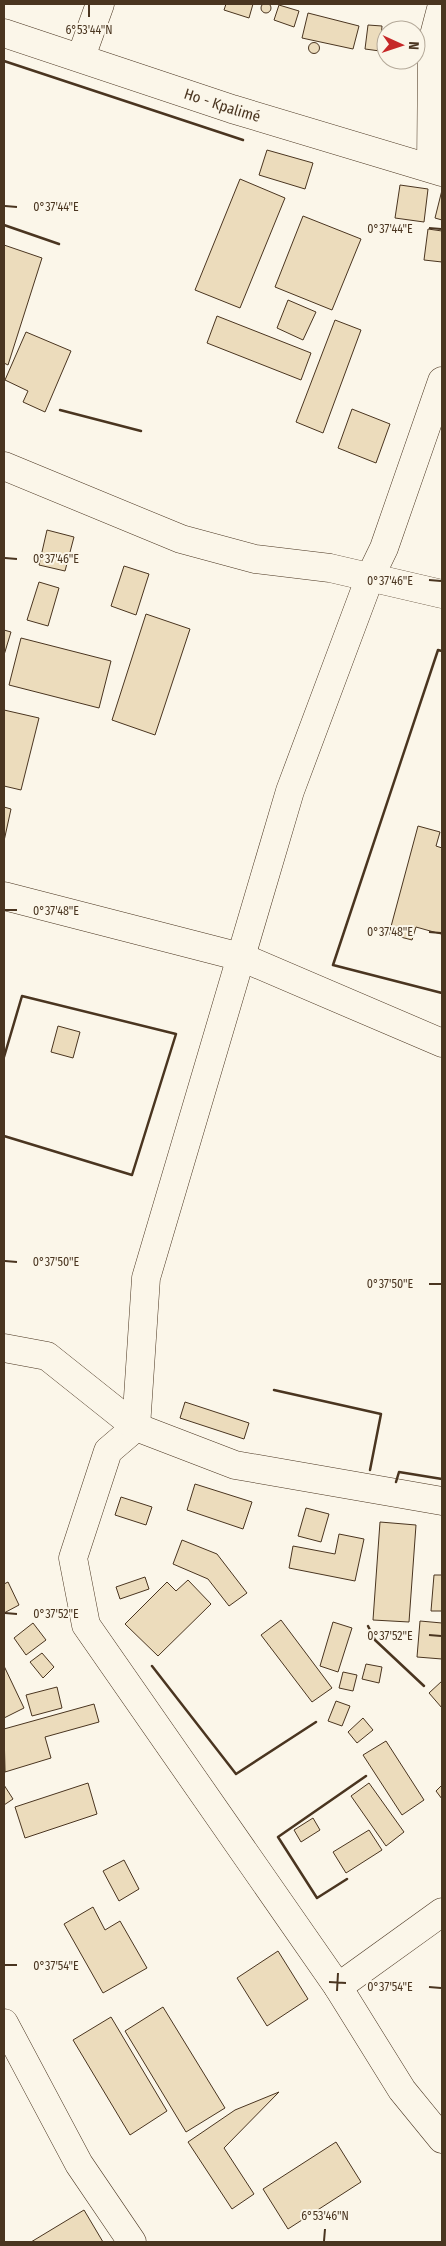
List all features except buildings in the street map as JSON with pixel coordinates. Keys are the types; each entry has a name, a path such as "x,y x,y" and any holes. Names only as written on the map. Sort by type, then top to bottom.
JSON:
{"street":[{"path":"81,57 100,4"},
{"path":"437,170 432,43 442,5"},
{"name":"Ho - Kpalimé","path":"4,33 81,57 232,109 437,170"},
{"path":"442,380 384,548 370,577 290,791 146,1278 136,1427 108,1451 73,1558 86,1626 338,1987 402,2090 442,2139"},
{"path":"4,466 181,539 255,559 330,568 442,594"},
{"path":"4,896 241,957 442,1044"},
{"path":"4,1348 47,1356 136,1427 236,1465 442,1501"},
{"path":"338,1987 442,1912"},
{"path":"4,2023 79,2164 132,2242"}],"wall":[{"path":"4,61 243,140"},
{"path":"4,225 59,244"},
{"path":"60,410 141,431"},
{"path":"442,651 438,650 333,965 442,993"},
{"path":"4,1057 22,996 176,1034 132,1175 4,1136"},
{"path":"274,1390 381,1414 370,1470"},
{"path":"396,1482 399,1472 442,1479"},
{"path":"368,1626 375,1640 424,1686"},
{"path":"152,1666 236,1774 316,1722"},
{"path":"347,1879 317,1898 278,1837 366,1776"}]}
